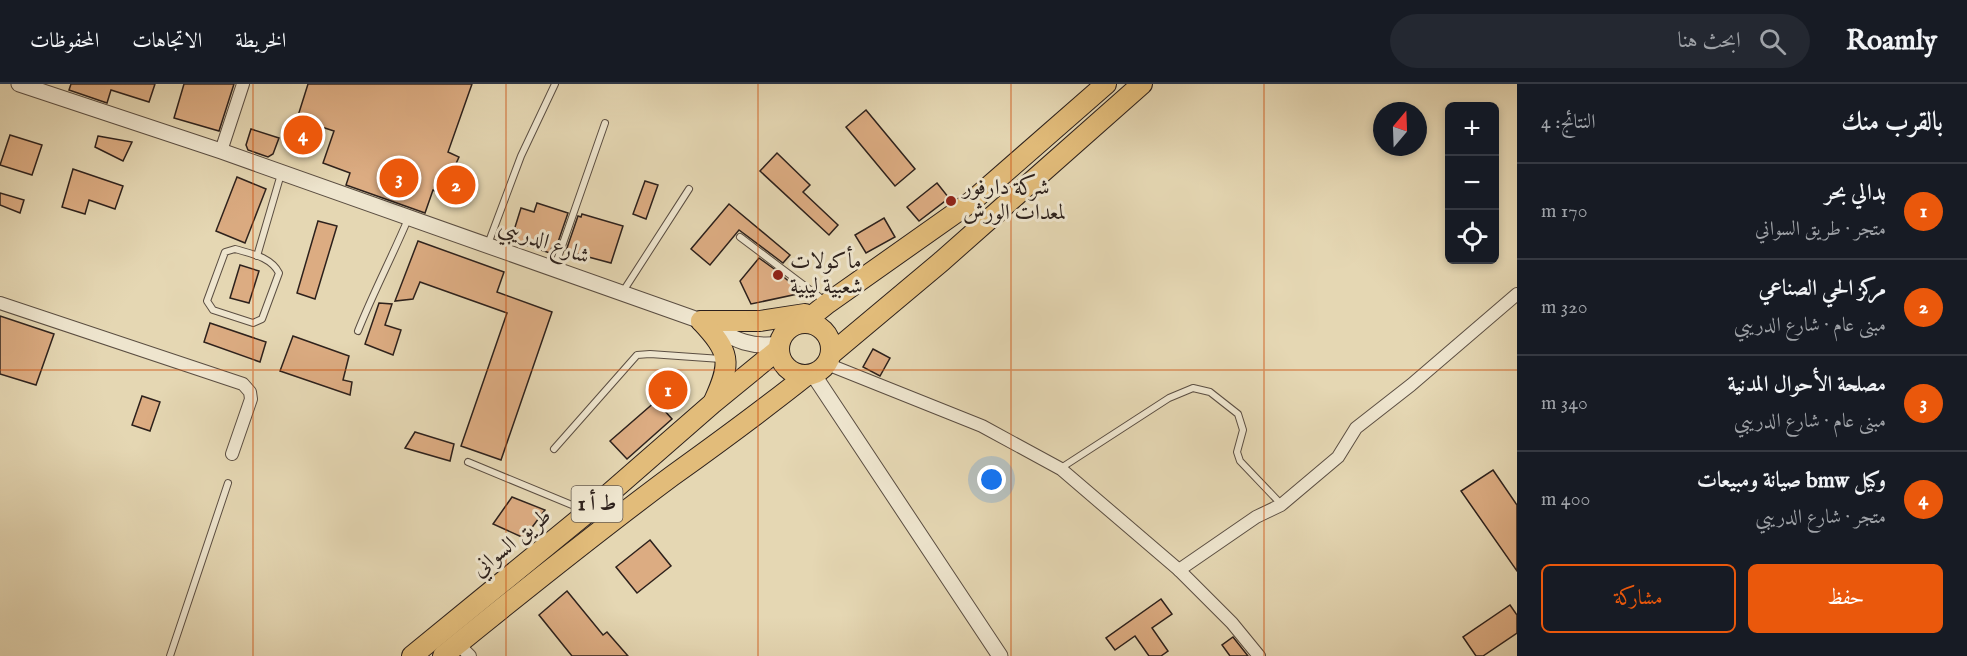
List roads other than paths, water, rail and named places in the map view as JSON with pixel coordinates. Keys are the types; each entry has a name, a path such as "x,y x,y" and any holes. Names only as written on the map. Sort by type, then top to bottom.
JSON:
{"highway":[{"path":"803,323 815,325 825,332 831,342 820,367 795,373 785,366 779,347 788,330 803,323 970,202 1106,84"},
{"name":"طريق السواني","path":"457,652 550,570 820,367 1142,84"},
{"path":"701,321 780,319 825,307"},
{"path":"701,321 718,339 726,360 723,382 713,404"},
{"name":"طريق السواني","path":"412,656 588,512 779,347"}],"street":[{"name":"شارع الدريبي","path":"19,84 282,173 701,321 749,345 779,347"},
{"path":"221,152 243,84"},
{"path":"1179,570 1256,517 1281,505 1338,457 1356,428 1411,386 1517,294"},
{"path":"0,303 243,384 250,392 251,399 232,454"},
{"path":"820,367 982,426 1061,469 1179,570 1232,623 1259,656"},
{"path":"820,367 1000,656"}],"lane":[{"path":"487,245 521,156 555,84"},
{"path":"554,269 605,123"},
{"path":"257,255 282,173"},
{"path":"621,293 689,189"},
{"path":"358,331 373,292 391,260 409,218"},
{"path":"740,237 825,307"},
{"path":"235,249 257,255 275,266 279,273 262,319 253,323 213,310 207,301 208,294 225,252 235,249"},
{"path":"554,449 637,355 726,360"},
{"path":"1061,469 1169,398 1193,388 1210,392 1238,414 1243,430 1237,452 1240,461 1281,505"},
{"path":"468,462 588,512"},
{"path":"170,656 228,483"}],"place":[{"name":"وكيل bmw صيانة ومبيعات","path":"303,135"},
{"name":"مصلحة الأحوال المدنية","path":"399,178"},
{"name":"مركز الحي الصناعي","path":"456,185"},
{"name":"شركة دارفور لمعدات الورش","path":"951,201"},
{"name":"مأكولات شعبية ليبية","path":"778,275"},
{"name":"بدالي بحر","path":"668,390"}]}
